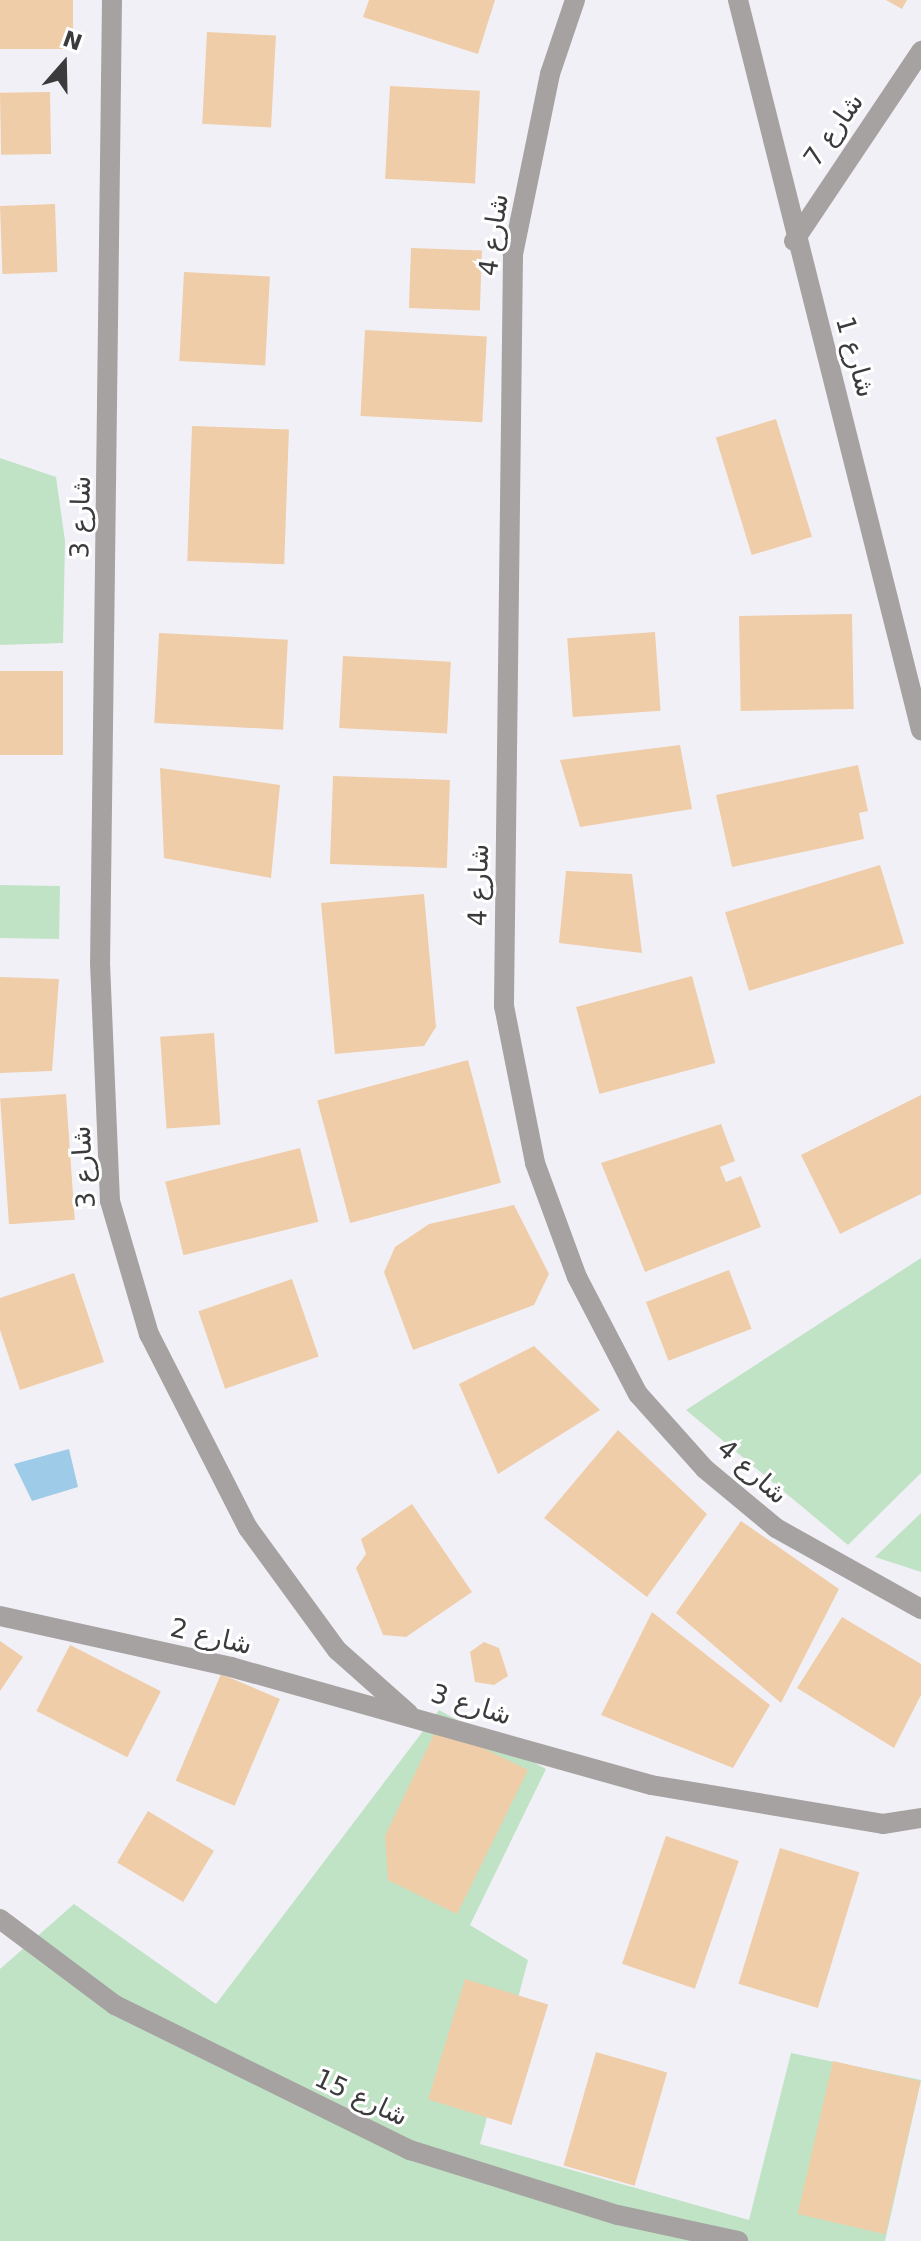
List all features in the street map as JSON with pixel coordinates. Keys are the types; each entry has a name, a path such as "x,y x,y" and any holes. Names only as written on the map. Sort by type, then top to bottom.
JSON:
{"street":[{"name":"شارع 3","path":"112,0 100,963 110,1201 149,1334 248,1528 337,1650 409,1714 651,1785 883,1824 921,1818"},
{"name":"شارع 4","path":"575,0 550,74 513,255 504,1006 535,1163 577,1277 638,1394 705,1469 776,1528 921,1609"},
{"name":"شارع 1","path":"738,0 794,241 864,482 921,730"},
{"name":"شارع 7","path":"794,241 921,51"},
{"name":"شارع 2","path":"0,1616 409,1714"},
{"name":"شارع 15","path":"0,1919 115,2005 410,2150 618,2215 738,2241"}],"green space":[{"path":"0,458 56,477 65,541 63,643 0,645"},
{"path":"0,885 60,886 59,939 0,938"},
{"path":"921,1258 921,1473 848,1545 686,1410"},
{"path":"921,1513 921,1572 875,1557"},
{"path":"439,1710 546,1769 470,1925 528,1960 480,2144 749,2220 791,2053 921,2080 885,2241 0,2241 0,1969 74,1904 216,2004"}],"water":[{"path":"69,1449 78,1487 32,1501 14,1464"}],"building":[{"path":"0,0 73,0 73,49 0,49"},
{"path":"369,0 495,0 478,54 363,17"},
{"path":"886,0 907,0 902,9"},
{"path":"207,32 276,36 271,127 202,124"},
{"path":"390,86 480,91 475,184 385,179"},
{"path":"50,92 51,154 1,155 0,93"},
{"path":"55,204 57,272 2,274 0,206"},
{"path":"411,248 482,250 480,310 409,308"},
{"path":"184,272 270,277 265,365 179,361"},
{"path":"365,330 487,336 482,422 360,416"},
{"path":"776,419 812,537 752,555 716,437"},
{"path":"192,426 289,429 284,564 187,561"},
{"path":"852,614 854,709 741,711 739,616"},
{"path":"655,632 661,711 573,717 567,638"},
{"path":"159,633 288,640 283,730 154,723"},
{"path":"343,656 451,662 447,734 339,728"},
{"path":"0,671 63,671 63,755 0,755"},
{"path":"680,745 692,809 580,827 560,760"},
{"path":"858,765 868,811 859,813 864,839 732,867 716,795"},
{"path":"160,768 280,785 271,878 164,858"},
{"path":"333,776 450,780 447,868 330,864"},
{"path":"880,865 904,943 749,991 725,912"},
{"path":"566,871 632,874 642,953 559,943"},
{"path":"424,894 436,1027 424,1046 335,1054 321,903"},
{"path":"692,976 715,1063 599,1094 576,1007"},
{"path":"0,977 59,979 52,1071 0,1073"},
{"path":"214,1033 220,1125 167,1129 160,1037"},
{"path":"468,1060 501,1183 350,1223 317,1100"},
{"path":"66,1094 75,1220 9,1224 0,1099"},
{"path":"921,1095 921,1194 840,1234 801,1155"},
{"path":"721,1124 735,1161 720,1167 726,1182 741,1176 761,1227 645,1272 601,1163"},
{"path":"300,1148 318,1222 184,1255 165,1182"},
{"path":"514,1205 549,1274 534,1305 413,1350 384,1272 395,1247 429,1224"},
{"path":"729,1270 752,1329 668,1361 646,1302"},
{"path":"74,1273 104,1362 20,1390 0,1330 0,1298"},
{"path":"292,1279 319,1357 225,1389 198,1311"},
{"path":"534,1346 600,1410 498,1474 459,1384"},
{"path":"618,1430 707,1514 647,1597 544,1518"},
{"path":"412,1504 472,1592 406,1637 383,1635 356,1568 366,1554 361,1539"},
{"path":"741,1521 839,1589 781,1703 676,1613"},
{"path":"652,1612 770,1705 733,1768 601,1715"},
{"path":"842,1617 921,1664 921,1695 894,1748 797,1688"},
{"path":"0,1641 23,1657 0,1691"},
{"path":"484,1642 499,1648 508,1676 494,1685 475,1682 470,1652"},
{"path":"70,1645 161,1691 127,1757 36,1711"},
{"path":"221,1674 280,1699 235,1806 176,1781"},
{"path":"438,1726 528,1770 457,1914 388,1880 385,1836"},
{"path":"148,1811 214,1851 183,1902 117,1862"},
{"path":"666,1836 739,1861 695,1989 622,1964"},
{"path":"780,1848 859,1872 818,2008 738,1984"},
{"path":"465,1979 548,2004 511,2125 428,2099"},
{"path":"596,2052 667,2072 635,2186 563,2165"},
{"path":"833,2061 921,2081 885,2234 798,2214"}]}
